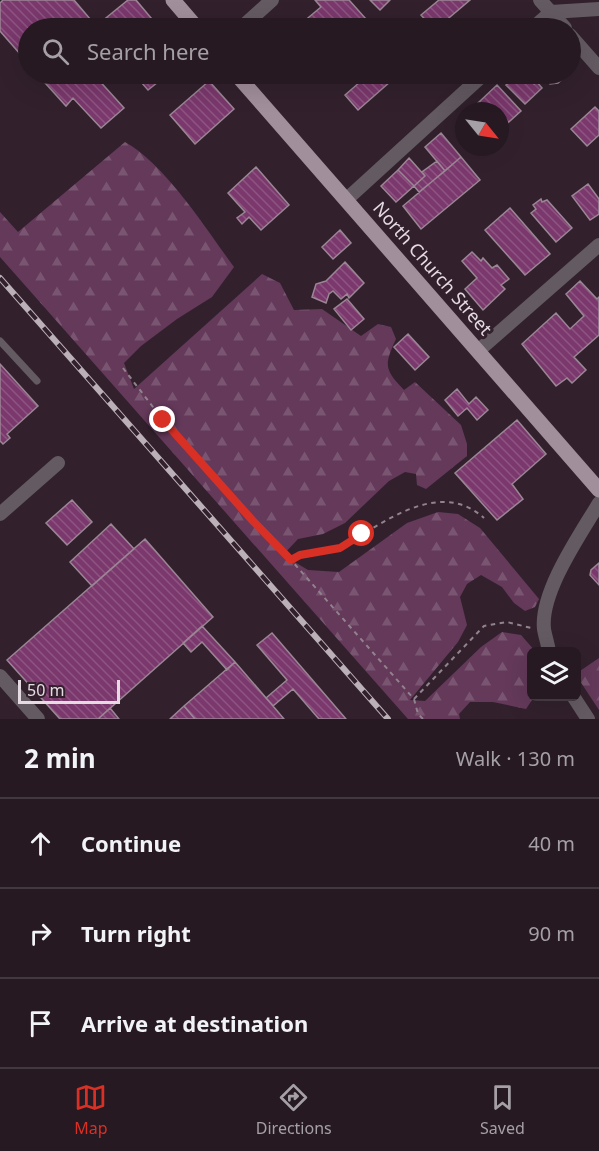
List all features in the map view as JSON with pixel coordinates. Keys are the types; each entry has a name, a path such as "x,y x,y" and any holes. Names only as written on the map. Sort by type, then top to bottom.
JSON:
{"main road":[{"path":"172,0 188,18"},
{"name":"North Church Street","path":"245,84 599,490"}],"street":[{"path":"252,18 272,0"},
{"path":"540,0 556,18"},
{"path":"544,18 551,12 599,9"},
{"path":"581,48 599,68"},
{"path":"347,199 473,84"},
{"path":"478,351 599,244"},
{"path":"0,514 58,463"},
{"path":"548,647 544,628 547,601 569,554 599,503"},
{"path":"0,676 38,719"},
{"path":"576,701 588,719"}],"lane":[{"path":"0,341 37,381"}],"path":[{"path":"123,368 163,420 414,699 418,714 423,719"},
{"path":"291,560 300,555 340,548 413,506 456,502 484,518"},
{"path":"414,699 484,626 507,622 525,625 545,633"}],"green space":[{"path":"125,142 155,166 198,217 234,267 212,297 141,346 124,363 134,389 262,274 280,283 294,310 322,309 361,336 378,324 391,327 396,339 389,355 388,366 393,377 404,390 415,382 461,425 467,444 467,456 426,489 417,485 416,474 405,472 389,481 345,523 323,534 298,539 283,555 308,570 339,572 407,523 438,512 458,514 480,528 539,599 535,607 525,611 514,603 502,587 481,575 467,584 460,597 467,625 458,642 410,700 425,701 481,647 502,632 521,635 532,647 527,647 527,701 531,701 526,709 493,702 470,702 459,714 460,719 408,719 0,257 0,212 18,232"},
{"path":"599,658 599,710 581,683 581,670"}],"building":[{"path":"3,0 74,0 89,18 18,18 18,52 0,31 0,3"},
{"path":"128,0 136,0 151,18 106,18"},
{"path":"315,0 349,0 365,18 308,18 321,7"},
{"path":"370,0 390,0 380,10"},
{"path":"439,0 470,0 449,18 424,18 421,15"},
{"path":"46,84 102,84 124,108 101,128 73,98 66,106"},
{"path":"143,84 156,84 148,90"},
{"path":"206,84 212,84 234,109 195,144 170,115"},
{"path":"358,84 388,84 358,110 345,95"},
{"path":"539,84 542,88 525,104 506,85"},
{"path":"497,85 521,111 509,122 509,102 479,102"},
{"path":"595,107 599,111 599,135 587,146 571,129"},
{"path":"441,133 455,150 455,156 461,157 445,171 425,147"},
{"path":"461,157 480,180 421,229 403,206"},
{"path":"409,158 425,176 414,186 398,170"},
{"path":"437,161 445,171 419,192 414,186 425,176 422,172"},
{"path":"256,167 289,205 261,230 249,217 242,224 237,218 245,212 228,193"},
{"path":"398,170 414,186 396,202 381,186"},
{"path":"588,184 599,199 599,214 590,220 572,196"},
{"path":"541,199 542,202 547,200 572,228 556,242 531,213 536,209 533,205"},
{"path":"510,208 550,254 525,275 485,230"},
{"path":"340,230 351,243 333,259 322,247"},
{"path":"472,252 481,261 483,258 492,268 497,265 509,279 501,285 505,289 483,310 465,289 477,278 462,261"},
{"path":"345,262 364,283 349,298 347,294 341,299 333,291 329,294 326,303 312,297 316,284 326,281"},
{"path":"580,281 597,299 599,297 599,335 574,357 586,370 572,383 567,378 556,386 522,344 556,313 570,329 584,316 566,294"},
{"path":"347,299 364,319 351,330 334,309"},
{"path":"408,334 429,357 415,370 394,347"},
{"path":"0,364 38,406 7,434 10,438 3,444 0,441"},
{"path":"457,389 469,404 476,397 488,410 477,420 467,408 458,416 445,400"},
{"path":"517,420 546,454 512,484 523,499 497,520 455,473"},
{"path":"72,500 92,522 67,545 46,523"},
{"path":"111,524 134,549 92,586 70,562"},
{"path":"145,539 213,617 98,719 60,719 7,660"},
{"path":"599,563 599,585 590,575 591,570"},
{"path":"202,626 235,662 227,670 202,642 191,652 183,643"},
{"path":"272,633 346,719 319,719 293,689 273,706 266,698 287,680 257,645"},
{"path":"235,662 284,719 195,719 184,706"},
{"path":"184,706 195,719 170,719"},
{"path":"110,708 119,719 98,719"}],"railway":[{"path":"0,278 388,719"}],"route":[{"path":"163,420 291,560 300,555 340,548 362,534"}]}
